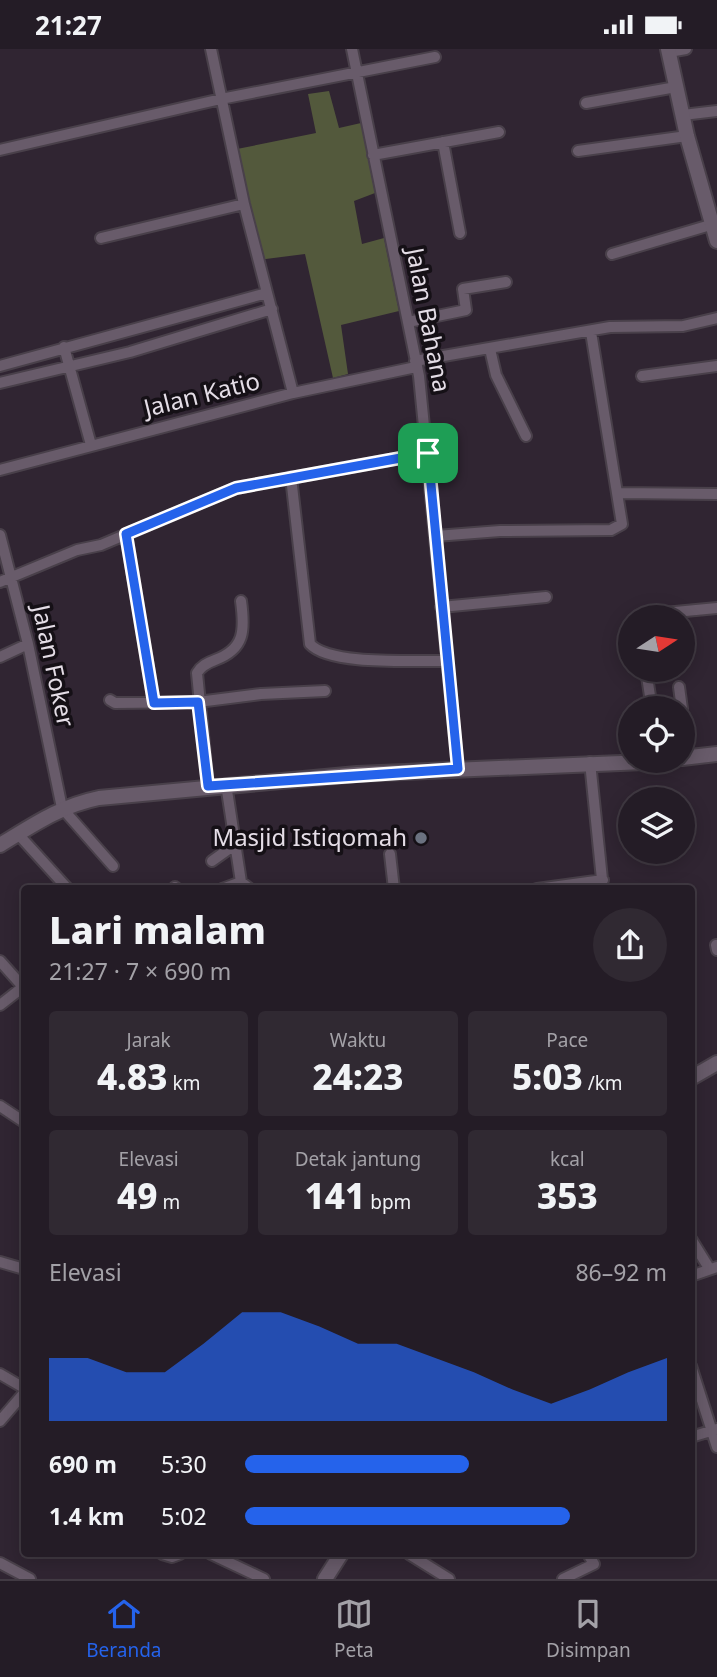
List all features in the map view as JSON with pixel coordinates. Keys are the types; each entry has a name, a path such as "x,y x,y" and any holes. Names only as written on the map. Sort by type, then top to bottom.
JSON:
{"street":[{"path":"211,49 244,204 293,393"},
{"name":"Jalan Bahana","path":"352,49 415,364 428,453 458,769"},
{"path":"686,49 668,50 687,136 717,241"},
{"path":"0,150 221,99 435,57"},
{"path":"586,103 676,87"},
{"path":"683,115 717,111"},
{"path":"373,155 499,132"},
{"path":"578,151 687,136"},
{"path":"443,142 460,233"},
{"path":"101,238 244,204"},
{"path":"612,254 714,224"},
{"path":"408,322 466,310 463,289 506,282"},
{"path":"0,366 267,293"},
{"path":"0,383 175,338 272,309"},
{"name":"Jalan Katio","path":"0,470 415,364 610,327 683,326 717,318"},
{"path":"168,320 175,338"},
{"path":"436,536 618,529 622,524 591,332"},
{"path":"64,347 91,445"},
{"path":"489,349 496,375 526,436"},
{"path":"642,376 717,366"},
{"path":"0,582 236,488 428,453"},
{"path":"291,477 310,644 320,653 359,658 446,661"},
{"path":"618,493 717,493"},
{"path":"126,534 154,703"},
{"name":"Jalan Foker","path":"0,535 28,644 62,808"},
{"path":"441,607 546,597"},
{"path":"208,786 197,673 200,668 227,656 241,642 244,626 241,601"},
{"path":"695,610 717,608"},
{"path":"0,657 28,644"},
{"path":"679,687 680,696"},
{"path":"110,700 115,703 198,702 261,694 325,691"},
{"path":"695,757 717,754"},
{"path":"590,762 603,885"},
{"path":"0,845 62,808 99,798 208,786 458,769 618,762"},
{"path":"226,785 233,846 246,885"},
{"path":"62,808 113,866"},
{"path":"18,834 64,885"},
{"path":"212,861 233,846"},
{"path":"390,854 394,885"},
{"path":"0,961 21,984"},
{"path":"0,1005 21,989"},
{"path":"695,1075 717,1063"},
{"path":"0,1106 21,1120"},
{"path":"695,1244 713,1268 695,1275"},
{"path":"0,1262 21,1268"},
{"path":"0,1374 21,1388"},
{"path":"695,1376 715,1429 717,1447"},
{"path":"0,1421 21,1394"},
{"path":"695,1436 715,1429"},
{"path":"217,1557 264,1579"},
{"path":"325,1579 339,1557"},
{"path":"414,1557 449,1579"},
{"path":"564,1579 594,1564 590,1557"},
{"path":"0,1563 30,1579"}],"green space":[{"path":"329,91 339,128 361,123 375,193 354,201 362,244 384,238 399,311 341,325 348,374 333,378 305,254 258,260 232,150 316,133 308,94"}],"place":[{"name":"Masjid Istiqomah","path":"421,838"}],"route":[{"path":"428,453 458,769 208,786 198,702 154,703 126,534 236,488 428,453"}]}
